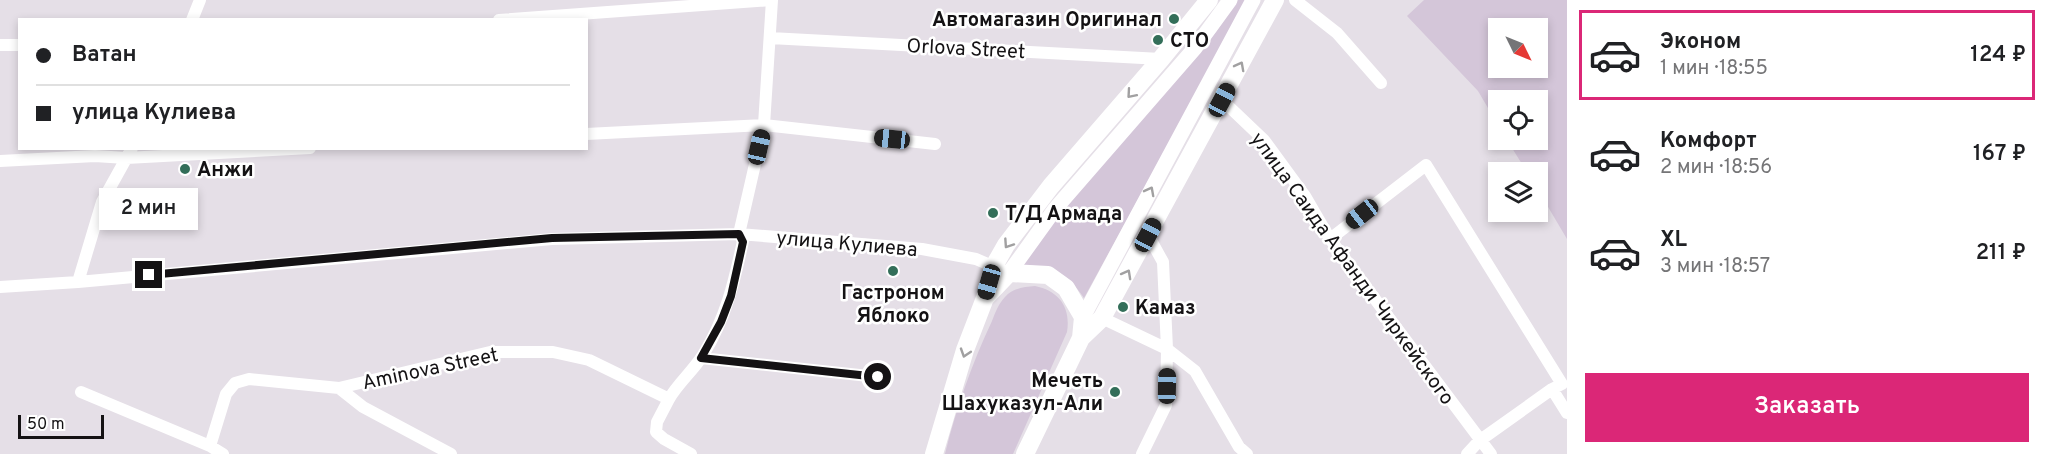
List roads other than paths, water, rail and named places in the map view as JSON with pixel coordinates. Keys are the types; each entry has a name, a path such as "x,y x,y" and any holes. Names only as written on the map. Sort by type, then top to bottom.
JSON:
{"highway":[{"path":"934,454 966,350 985,298 1001,269 1006,245 1051,186 1209,0"},
{"path":"1081,338 1102,318 1275,0"},
{"path":"1001,269 1048,275 1066,288 1083,317 1081,338 1025,454"}],"main road":[{"path":"1001,269 1195,48 1230,0"},
{"path":"1083,317 1253,0"}],"street":[{"path":"193,18 200,0"},
{"path":"526,18 772,0 764,125 739,234 743,242 731,296 721,322 701,358 675,387 657,422 656,432 690,454"},
{"path":"1295,0 1337,33 1381,83"},
{"name":"Orlova Street","path":"770,38 1161,59"},
{"path":"0,45 18,45"},
{"name":"улица Саида Афанди Чиркейского","path":"1222,100 1264,140 1305,196 1330,239 1479,441 1491,454"},
{"path":"588,134 764,125 935,144"},
{"path":"0,161 129,153 238,150"},
{"path":"78,282 102,202 129,153"},
{"path":"1330,239 1426,165 1562,384 1479,441 1467,454"},
{"name":"улица Кулиева","path":"0,287 78,282 552,238 739,234 922,249 976,259 1001,269"},
{"path":"1142,454 1166,405 1167,349 1163,262 1148,235"},
{"path":"1102,318 1167,349 1195,371 1239,447 1247,454"},
{"name":"Aminova Street","path":"210,446 226,394 235,383 249,379 339,388 490,352 554,352 589,360 669,399"},
{"path":"701,358 878,377"},
{"path":"339,388 363,406 451,454"},
{"path":"1552,389 1567,413"},
{"path":"81,392 210,446 223,454"}],"place":[{"name":"Автомагазин Оригинал","path":"1174,19"},
{"name":"СТО","path":"1158,40"},
{"name":"Анжи","path":"185,169"},
{"name":"Т/Д Армада","path":"993,213"},
{"name":"Гастроном Яблоко","path":"893,271"},
{"name":"Камаз","path":"1123,307"},
{"name":"Мечеть Шахуказул-Али","path":"1115,392"}]}
